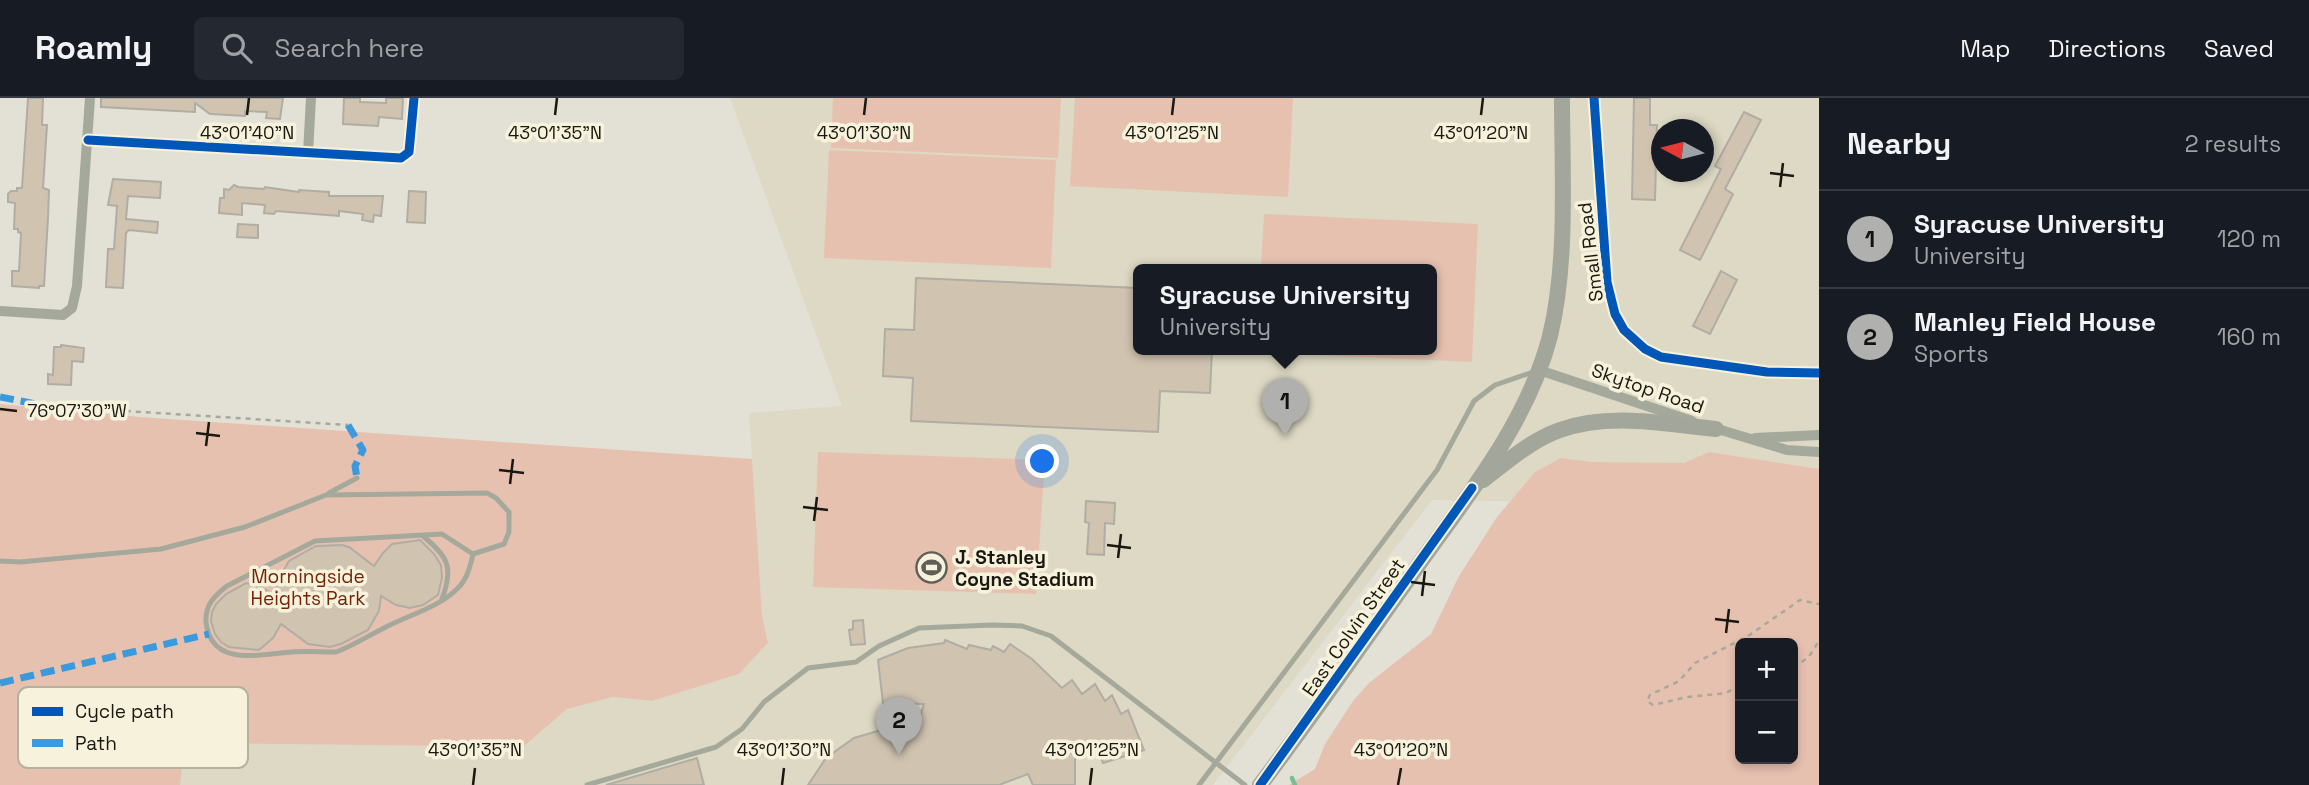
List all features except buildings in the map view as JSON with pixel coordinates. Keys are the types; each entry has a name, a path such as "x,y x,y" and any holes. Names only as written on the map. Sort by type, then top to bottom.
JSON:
{"street":[{"path":"0,312 63,316 72,308 77,286 90,98"},
{"path":"307,153 311,98"},
{"path":"88,140 404,156 409,152 414,98"},
{"name":"East Colvin Street","path":"1260,785 1472,488 1509,432 1539,370 1550,335 1560,275 1562,98"},
{"name":"Small Road","path":"1594,98 1607,282 1615,314 1624,330 1645,349 1661,357 1745,369 1814,374"},
{"name":"Skytop Road","path":"1539,370 1745,438 1787,450 1819,452"},
{"path":"1472,488 1530,445 1560,430 1585,423 1631,420 1716,429"},
{"name":"Skytop Road","path":"1745,438 1819,435"}],"lane":[{"path":"1199,785 1437,470 1474,401 1495,385 1539,370"},
{"path":"0,562 161,549 245,527 326,495 357,478"},
{"path":"326,495 487,494 496,498 509,512 509,532 503,544 473,555"},
{"path":"442,534 473,555 468,573 459,588 441,602 388,626 351,647 335,652 236,656 217,647 209,635 206,611 214,596 227,586 316,541 442,534"},
{"path":"422,536 441,551 447,561 448,584 441,602"},
{"path":"587,785 716,747 742,729 764,702 808,668 856,662 879,646 919,628 992,625 1023,626 1051,636 1245,785"}],"path":[{"path":"46,406 348,425"},
{"path":"1744,638 1800,600 1819,604"},
{"path":"1798,664 1808,658 1819,641"},
{"path":"1735,643 1696,663 1679,681 1650,695 1647,701 1653,705 1687,697 1726,693 1735,688"}],"shaded area":[{"path":"730,98 1819,98 1819,507 1432,500 1213,785 180,785 182,768 248,768 248,744 523,747 567,709 613,697 652,701 739,674 768,643 762,615 749,413 842,406"}],"green space":[{"path":"833,98 1061,98 1058,158 831,148"},
{"path":"1075,98 1293,98 1288,197 1070,186"},
{"path":"829,150 1056,160 1051,268 824,258"},
{"path":"1264,214 1478,224 1472,362 1321,355 1437,355 1437,264 1261,264"},
{"name":"Morningside Heights Park","path":"0,404 140,417 752,459 762,615 768,643 739,674 652,701 613,697 567,709 523,747 248,744 248,687 18,687 18,768 182,768 180,785 0,785"},
{"path":"818,452 1045,460 1036,594 813,587"},
{"path":"1709,452 1819,469 1819,785 1289,785 1315,769 1325,744 1353,701 1369,683 1431,634 1459,576 1497,517 1535,472 1561,458 1591,462 1684,463"}],"waterway":[{"path":"1292,778 1295,785"}],"marked path":[{"path":"0,397 46,406"},
{"path":"348,425 363,450 355,466 357,478"},
{"path":"0,683 209,634"}],"cycle path":[{"path":"88,140 401,158 409,152 414,98"},
{"path":"1594,98 1607,282 1615,314 1624,330 1645,349 1661,357 1767,372 1819,373"},
{"path":"1260,785 1472,488"}],"place":[{"name":"Syracuse University","path":"1285,436"},
{"name":"J. Stanley Coyne Stadium","path":"932,568"},
{"name":"Manley Field House","path":"899,755"}]}
